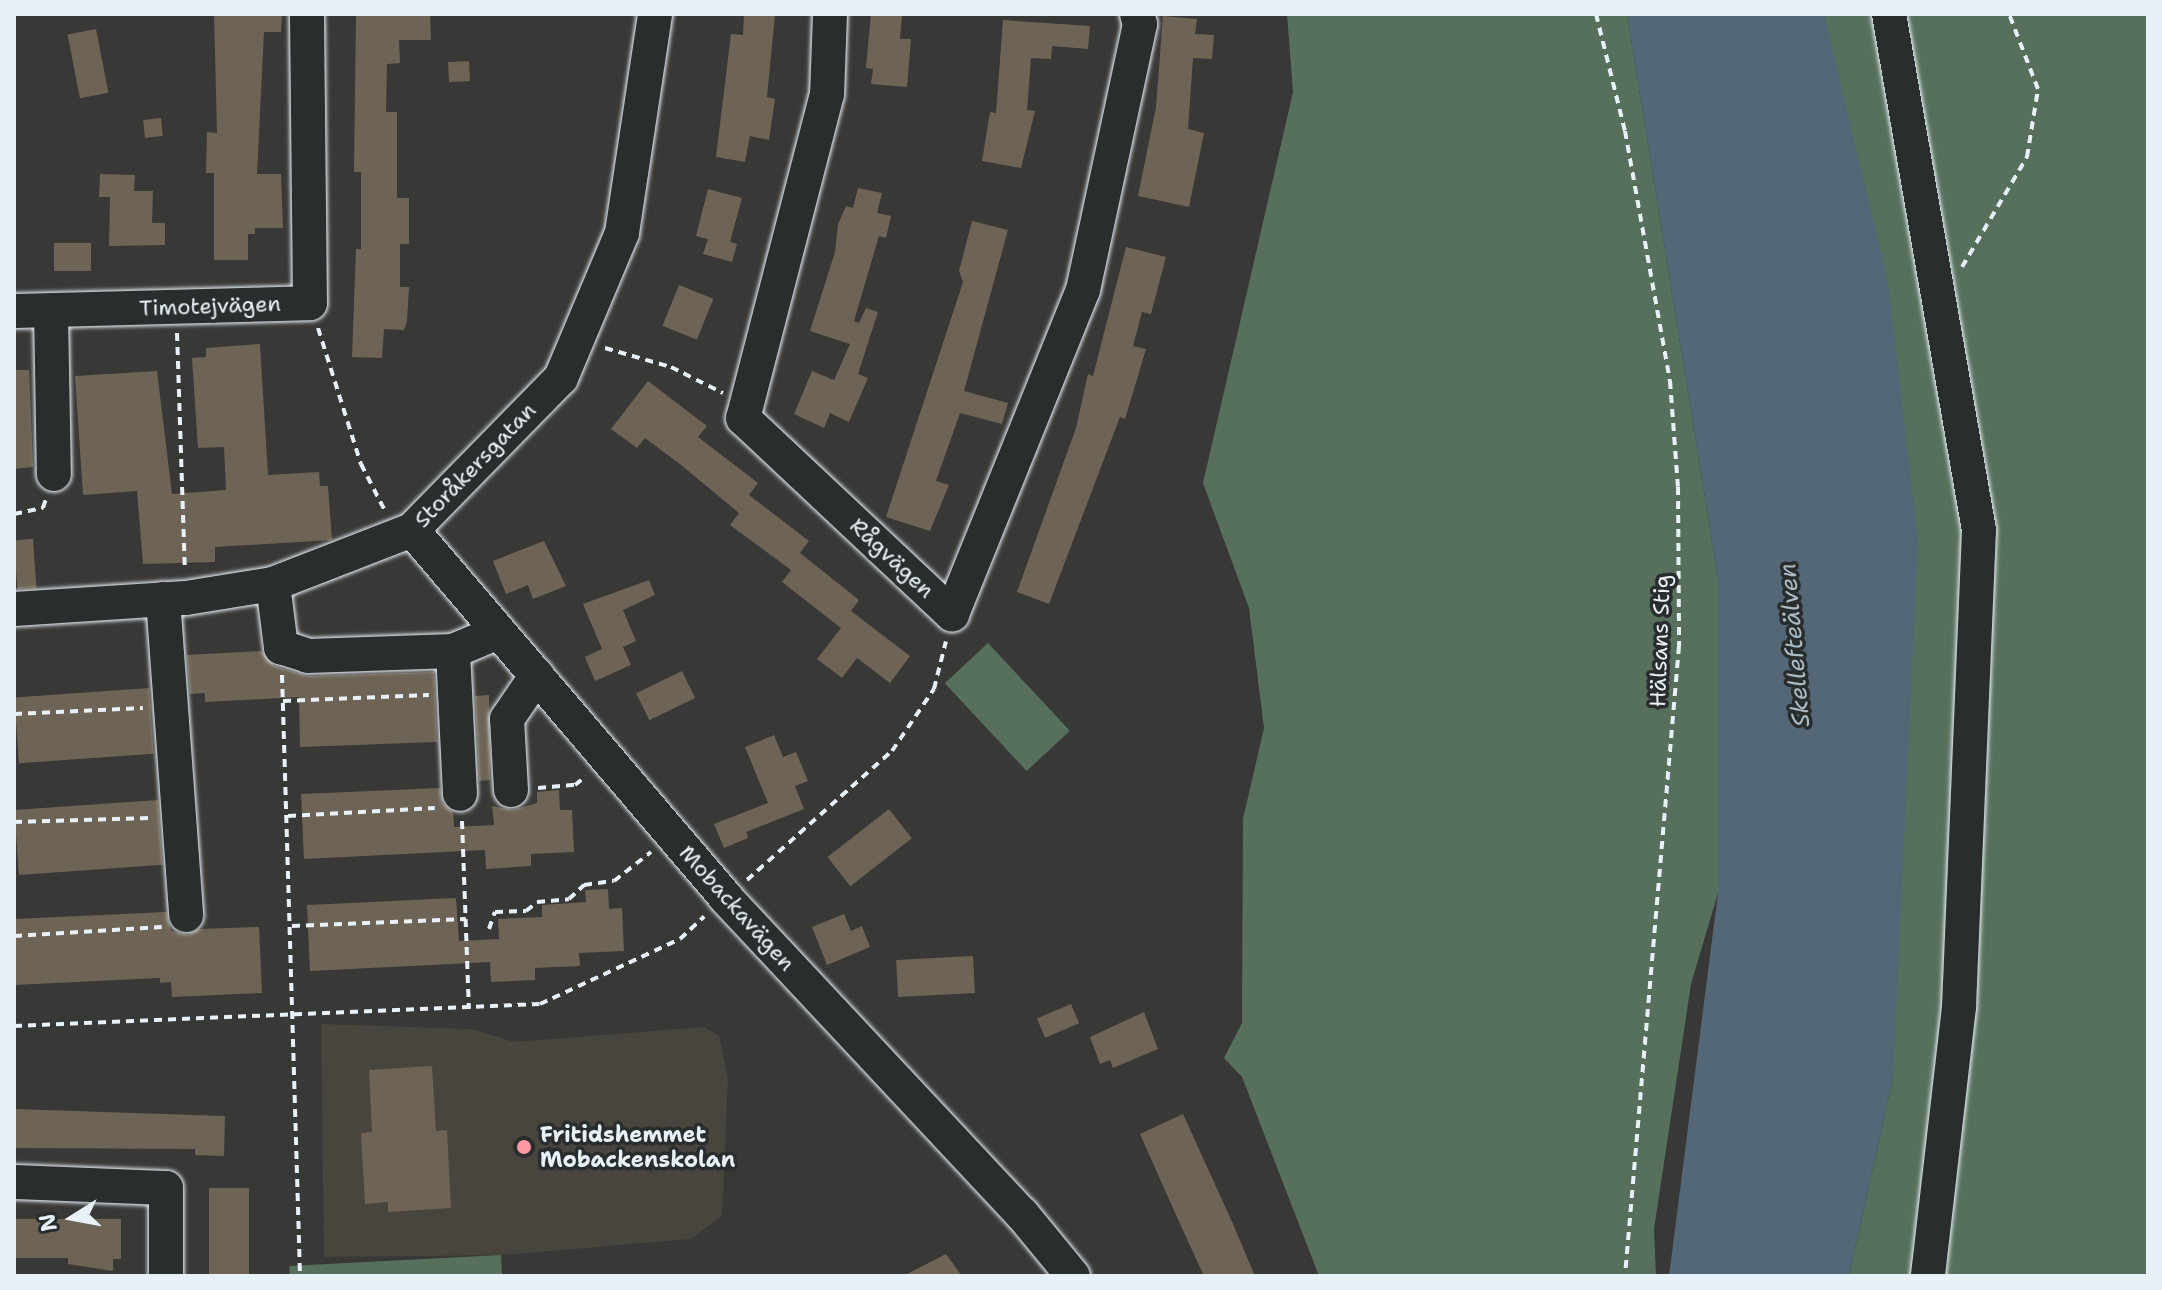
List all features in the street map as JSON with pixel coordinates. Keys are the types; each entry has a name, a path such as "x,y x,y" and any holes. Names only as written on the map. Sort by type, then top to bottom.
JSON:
{"street":[{"name":"Timotejvägen","path":"14,311 310,303 307,14"},
{"name":"Storåkersgatan","path":"14,609 174,598 273,584 406,533 561,378 622,233 655,14"},
{"path":"744,414 827,94 830,14"},
{"name":"Rågvägen","path":"744,414 952,614 1083,290 1140,24 1137,14"},
{"path":"1889,14 1979,530 1959,1007 1928,1276"},
{"path":"51,310 54,474"},
{"name":"Mobackavägen","path":"406,533 537,675 725,897 1022,1214 1073,1276"},
{"path":"273,584 281,647 308,656 453,651 496,633"},
{"path":"174,598 174,707 186,915"},
{"path":"453,651 461,801"},
{"path":"511,790 507,719 537,675"},
{"path":"14,1182 166,1188 166,1276"}],"path":[{"name":"Hälsans Stig","path":"1596,14 1625,131 1670,381 1678,487 1679,646 1625,1276"},
{"path":"1940,306 2027,157 2038,89 2009,14"},
{"path":"310,303 361,464 406,533"},
{"path":"174,598 177,307"},
{"path":"575,343 635,354 671,367 730,397 744,414"},
{"path":"14,1026 469,1009 548,1002 680,939 892,751 934,689 946,646 948,610"},
{"path":"281,647 296,1014 300,1276"},
{"path":"283,701 455,694"},
{"path":"14,714 174,707"},
{"path":"511,790 575,785 607,760"},
{"path":"288,816 461,801 469,1009"},
{"path":"14,822 180,817"},
{"path":"489,929 495,912 526,911 537,902 569,899 584,885 614,881 670,833"},
{"path":"14,936 186,925 186,915"},
{"path":"292,926 466,919"}],"shaded area":[{"name":"Fritidshemmet Mobackenskolan","path":"321,1024 472,1029 514,1042 704,1027 719,1036 728,1078 722,1216 691,1239 501,1255 324,1257"}],"green space":[{"path":"1287,14 1627,14 1718,578 1718,893 1691,984 1654,1229 1656,1276 1319,1276 1242,1077 1224,1058 1242,1023 1243,819 1264,728 1249,608 1203,483 1293,92"},
{"path":"1824,14 2148,14 2148,1276 1849,1276 1893,1078"},
{"path":"988,643 1070,731 1027,771 945,683"},
{"path":"501,1255 502,1276 290,1276 289,1266"}],"water":[{"name":"Skellefteälven","path":"1627,14 1824,14 1888,282 1918,540 1893,1078 1849,1276 1669,1276 1718,893 1718,578"}],"building":[{"path":"214,14 282,14 281,32 264,32 257,174 281,174 283,228 255,228 255,234 248,234 248,260 214,260 214,173 206,173 207,132 217,133"},
{"path":"356,14 430,14 431,40 399,40 400,63 387,64 386,112 397,112 397,198 409,198 409,244 400,244 400,287 409,287 404,330 384,329 382,358 352,357 356,249 361,249 361,172 354,172"},
{"path":"744,14 775,15 767,97 775,99 769,140 750,136 745,162 716,157 731,34 743,35"},
{"path":"871,14 902,16 900,39 911,39 907,87 871,84 873,69 866,68"},
{"path":"1163,16 1197,19 1195,34 1214,35 1212,59 1193,58 1188,129 1204,133 1189,207 1138,196 1156,107"},
{"path":"1003,20 1090,26 1088,49 1052,46 1051,59 1031,58 1027,110 1035,111 1021,168 982,161 990,112 996,113"},
{"path":"96,29 108,93 80,98 68,35"},
{"path":"469,61 470,81 449,82 448,62"},
{"path":"161,118 163,136 145,138 143,120"},
{"path":"100,174 135,175 134,191 153,191 152,223 165,223 165,245 109,246 110,197 99,197"},
{"path":"858,188 882,193 877,213 891,216 886,238 879,236 854,321 859,323 866,308 878,312 858,374 868,378 849,422 830,413 824,428 794,414 812,371 834,380 850,344 810,331 835,252 838,224 846,206 853,208"},
{"path":"708,189 742,198 730,242 737,244 732,262 703,254 708,239 696,236"},
{"path":"972,221 1008,230 964,391 1008,403 1002,424 960,413 936,481 949,485 930,531 886,517 963,282 959,271"},
{"path":"54,243 91,243 91,271 54,271"},
{"path":"1126,247 1166,257 1151,314 1142,312 1133,346 1146,349 1125,419 1120,417 1049,604 1017,592 1076,428 1088,374 1093,376"},
{"path":"679,285 713,299 697,340 663,326"},
{"path":"260,344 268,475 319,472 320,486 328,486 332,540 215,547 215,562 143,564 137,491 83,495 75,376 157,371 172,494 226,490 224,447 198,448 192,358 206,357 206,348"},
{"path":"14,370 29,370 33,467 14,469"},
{"path":"648,381 707,426 698,437 758,483 749,495 809,541 800,553 859,600 851,611 910,656 890,683 857,658 842,678 817,659 841,628 782,582 791,570 730,525 739,513 681,465 645,438 637,448 611,429"},
{"path":"33,539 36,588 17,589 14,540"},
{"path":"544,541 566,586 533,599 528,585 506,594 493,561"},
{"path":"649,580 655,595 623,610 636,641 623,647 631,665 595,681 585,657 602,649 583,604"},
{"path":"262,651 274,666 308,676 434,672 437,742 300,747 299,697 205,702 205,693 190,694 187,655"},
{"path":"682,671 695,698 649,720 636,693"},
{"path":"149,688 154,754 19,763 14,697"},
{"path":"489,695 490,780 479,781 475,696"},
{"path":"774,735 783,757 796,752 808,781 795,786 804,809 746,832 748,838 724,848 714,824 768,803 745,747"},
{"path":"440,788 443,804 453,812 454,827 494,825 492,806 513,810 537,803 537,792 559,790 560,810 572,810 574,852 531,854 531,866 486,869 485,850 304,859 301,794"},
{"path":"158,800 163,865 19,875 14,810"},
{"path":"889,809 912,838 850,886 828,857"},
{"path":"608,889 609,909 622,908 624,951 579,953 580,966 535,968 535,980 491,982 490,962 310,971 307,905 456,898 459,941 499,939 498,919 542,917 542,905 586,902 585,890"},
{"path":"166,912 171,931 187,935 199,929 259,927 262,993 172,997 171,982 160,983 160,978 14,985 14,919"},
{"path":"844,914 851,931 862,926 870,947 827,965 812,927"},
{"path":"973,956 975,993 898,997 896,960"},
{"path":"1071,1004 1079,1023 1045,1038 1037,1018"},
{"path":"1144,1012 1158,1049 1113,1068 1110,1060 1100,1064 1090,1037"},
{"path":"432,1066 436,1131 447,1130 451,1208 388,1212 388,1202 365,1204 361,1133 372,1132 369,1070"},
{"path":"14,1109 225,1116 224,1156 195,1155 195,1149 14,1148"},
{"path":"1183,1114 1255,1276 1204,1276 1140,1134"},
{"path":"209,1188 249,1188 249,1276 209,1276"},
{"path":"14,1219 121,1219 121,1259 113,1259 113,1271 68,1264 68,1258 14,1258"},
{"path":"946,1254 962,1276 903,1276"}],"place":[{"name":"Fritidshemmet Mobackenskolan","path":"524,1147"}]}
